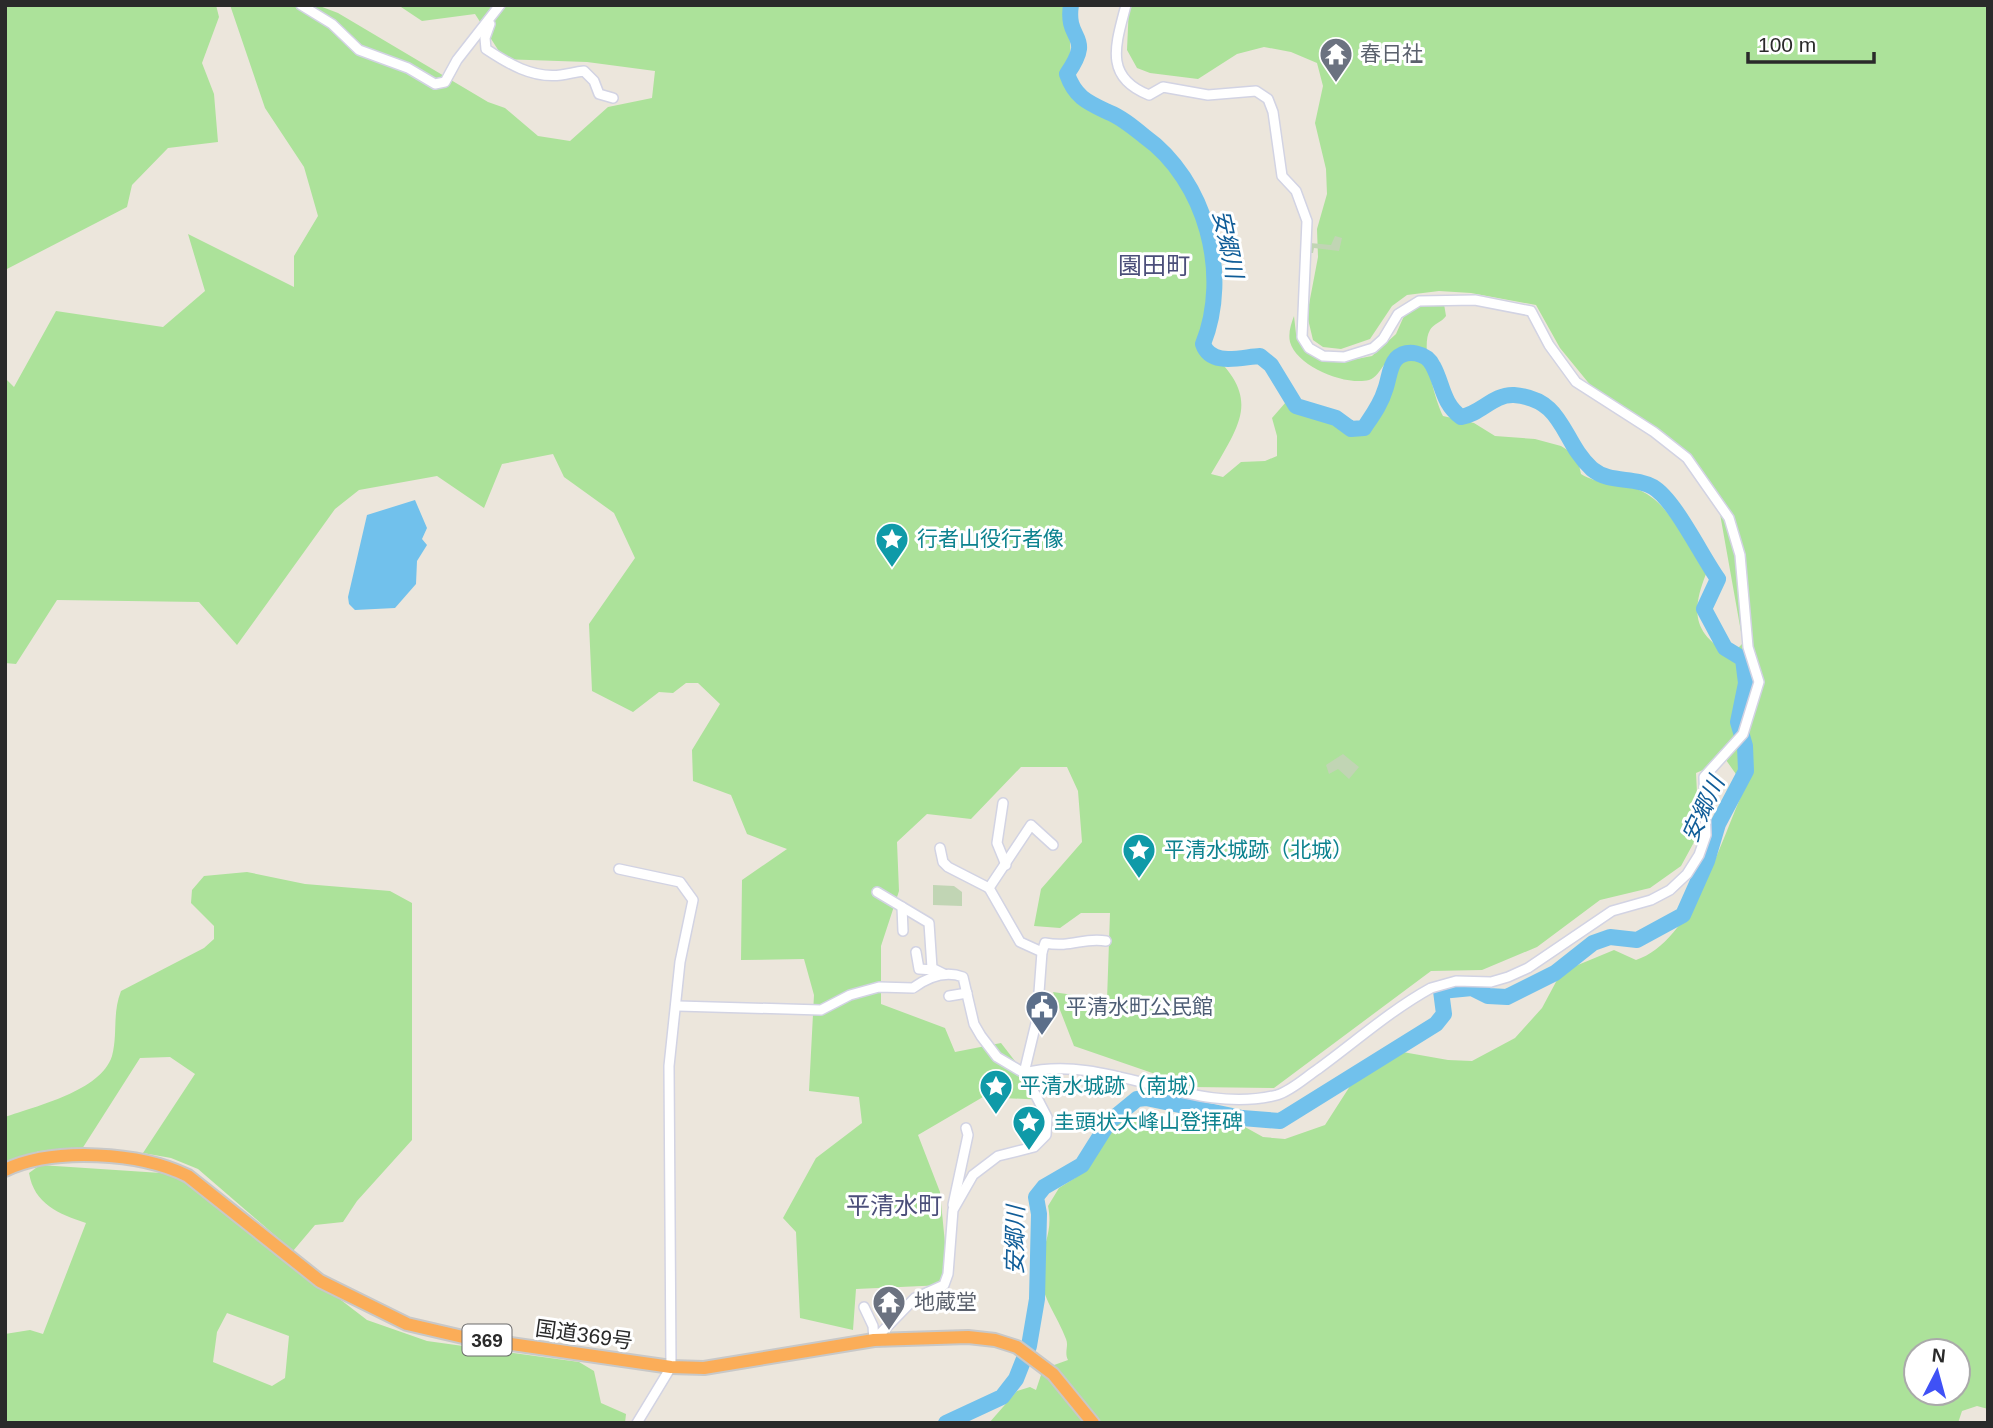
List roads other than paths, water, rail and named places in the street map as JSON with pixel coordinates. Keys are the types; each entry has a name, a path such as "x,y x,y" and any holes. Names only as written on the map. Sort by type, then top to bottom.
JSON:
{"highway":[{"name":"国道369号","path":"5,1170 46,1156 139,1159 167,1166 188,1176 320,1281 407,1324 463,1337 671,1367 704,1368 874,1340 968,1337 995,1340 1017,1347 1051,1372 1093,1423"}],"street":[{"path":"301,5 332,24 359,50 408,68 435,84 445,82 463,52 500,5"},
{"path":"1024,1073 1046,1068 1094,1073 1180,1094 1227,1099 1280,1094 1424,992 1455,981 1491,982 1528,968 1612,911 1651,900 1670,890 1687,874 1699,855 1706,835 1704,777 1740,737 1759,682 1748,647 1740,555 1729,518 1687,458 1654,432 1576,382 1549,345 1531,311 1475,300 1419,301 1398,314 1383,339 1368,351 1344,357 1323,356 1309,348 1300,329 1307,221 1296,191 1282,176 1275,121 1268,99 1256,91 1208,94 1163,87 1149,95 1130,88 1117,69 1116,49 1126,5"},
{"path":"493,16 485,38 486,48 495,55 520,69 538,74 559,75 584,71 594,81 599,94 613,99"},
{"path":"1003,803 997,843 1006,865"},
{"path":"989,888 1031,825 1054,845"},
{"path":"940,848 943,862 948,867 989,888 1020,942 1042,952"},
{"path":"620,869 680,882 693,900 680,962 678,1006 669,1066 671,1367 637,1423"},
{"path":"877,892 929,923 929,958 934,970"},
{"path":"902,907 903,931"},
{"path":"1024,1073 1037,1019 1045,943 1071,946 1092,939 1106,942"},
{"path":"916,952 919,970 934,970 963,977 974,1024 981,1036 997,1057 1024,1073 1047,1117 1046,1135 1034,1147 998,1156 973,1175 953,1210"},
{"path":"678,1006 821,1010 860,992 888,986 913,988 922,981 944,974"},
{"path":"949,996 967,993"},
{"path":"874,1340 915,1298 944,1285 948,1274 953,1210 968,1135 965,1128"},
{"path":"864,1307 873,1326 874,1340"}],"water":[{"path":"415,500 427,528 422,539 427,545 417,561 416,584 395,608 355,610 349,604 348,597 367,515"}],"waterway":[{"name":"安郷川","path":"946,1423 1002,1397 1016,1379 1029,1346 1037,1299 1039,1214 1036,1197 1044,1187 1082,1165 1109,1122 1137,1099 1146,1098 1242,1118 1280,1121 1436,1024 1444,1014 1441,991 1472,988 1488,996 1507,997 1555,973 1593,943 1610,937 1637,940 1683,915 1707,861 1718,824 1746,771 1745,746 1738,722 1746,683 1743,659 1725,648 1704,609 1718,579 1679,516 1653,487 1606,477 1592,469 1553,413 1531,398 1507,396 1461,417 1446,399 1430,362 1416,353 1396,359 1379,405 1364,428 1351,429 1336,418 1296,406 1271,365 1260,356 1227,359 1213,356 1207,351 1203,344 1211,317 1213,259 1207,230 1197,203 1183,177 1165,155 1127,122 1088,102 1074,88 1067,74 1075,61 1079,44 1070,17 1071,5"}],"place":[{"name":"春日社","path":"1336,84"},
{"name":"行者山役行者像","path":"892,569"},
{"name":"平清水城跡（北城）","path":"1139,880"},
{"name":"平清水町公民館","path":"1042,1037"},
{"name":"平清水城跡（南城）","path":"996,1116"},
{"name":"圭頭状大峰山登拝碑","path":"1029,1152"},
{"name":"地蔵堂","path":"889,1332"}],"district":[{"name":"園田町","path":"1154,266"},
{"name":"平清水町","path":"894,1206"}]}
